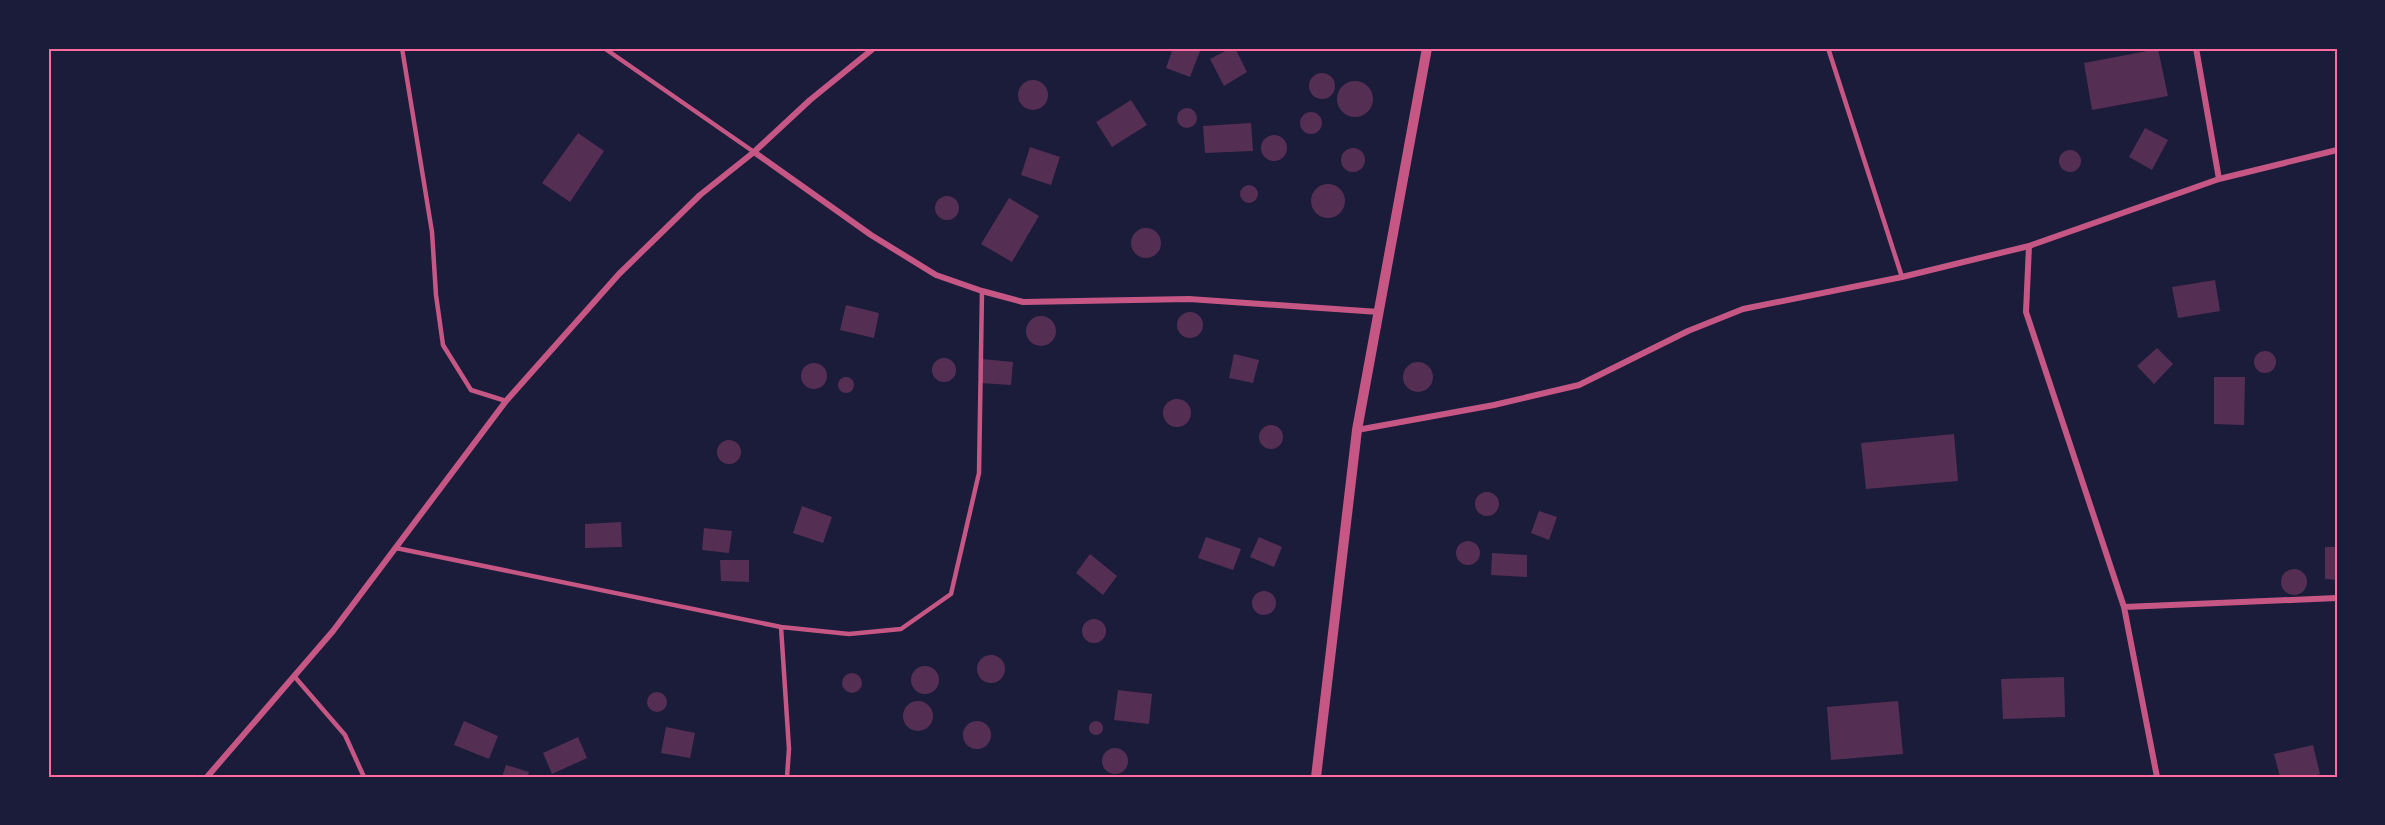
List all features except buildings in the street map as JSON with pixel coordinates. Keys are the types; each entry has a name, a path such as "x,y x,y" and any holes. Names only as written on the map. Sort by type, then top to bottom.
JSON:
{"street":[{"path":"207,777 333,631 506,401 619,274 700,195 754,152 810,100 874,48"},
{"path":"1316,777 1357,430 1427,48"},
{"path":"2196,48 2219,179"},
{"path":"1357,430 1494,405 1579,385 1688,331 1743,309 1902,277 2029,246 2219,179 2337,150"},
{"path":"754,152 871,235 936,275 1023,302 1189,299 1379,312"},
{"path":"2029,246 2026,312 2124,607 2157,777"},
{"path":"2124,607 2337,598"}],"lane":[{"path":"402,48 432,232 436,295 443,345 471,390 506,401"},
{"path":"604,48 754,152"},
{"path":"1828,48 1902,277"},
{"path":"396,548 780,627 849,634 901,628 951,594 979,473 982,291"},
{"path":"780,627 789,749 787,777"},
{"path":"294,676 345,735 364,777"}]}
